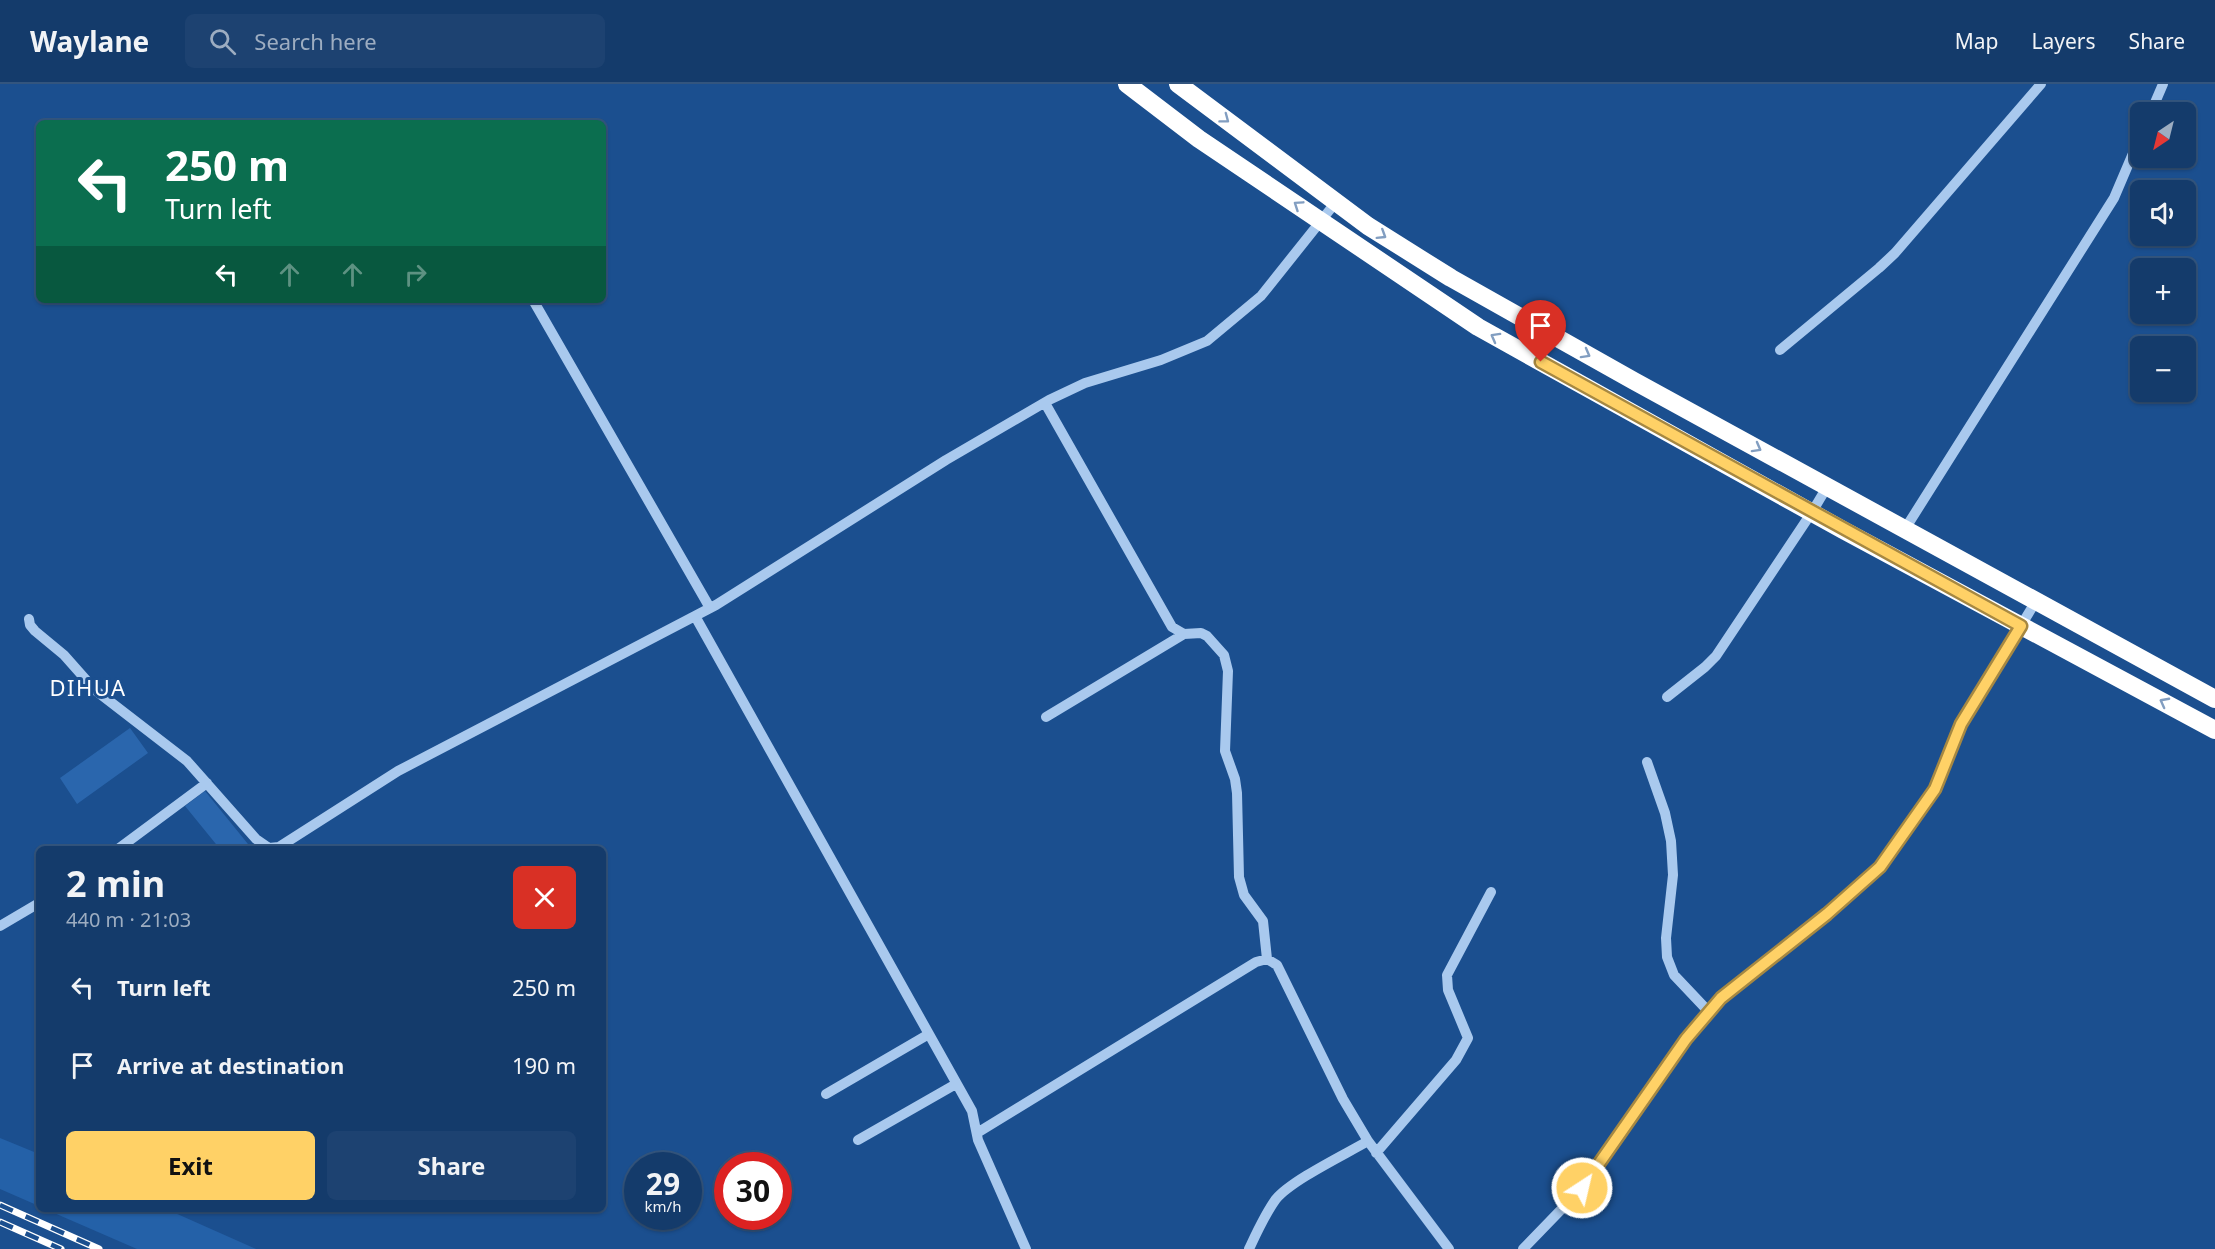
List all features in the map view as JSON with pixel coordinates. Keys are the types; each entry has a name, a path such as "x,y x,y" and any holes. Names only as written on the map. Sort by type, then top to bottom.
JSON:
{"highway":[{"path":"1127,84 1199,139 1478,327 1812,512 2215,730"},
{"path":"1178,84 1368,226 1451,278 2215,699"}],"street":[{"path":"1780,350 1895,253 2041,84"},
{"path":"2155,102 2163,84"},
{"path":"1905,529 2114,198 2130,160"},
{"path":"281,846 398,771 711,608 946,460 1044,403 1085,383 1161,360 1208,341 1261,296 1336,202"},
{"path":"535,303 711,608"},
{"path":"1044,403 1172,627 1184,634"},
{"path":"1667,697 1716,656 1827,487"},
{"path":"1523,1249 1582,1188 1686,1039 1721,998 1827,914 1880,867 1935,789 1961,724 2036,601"},
{"path":"695,616 972,1111 977,1133 1026,1249"},
{"path":"29,619 35,631 64,655 95,690 186,761 264,846"},
{"path":"1046,717 1184,634 1201,633 1207,636 1224,655 1228,671 1225,751 1235,779 1237,793 1240,887 1263,921 1267,959"},
{"path":"1647,762 1665,813 1671,841 1673,875 1666,938 1667,957 1674,975 1709,1012"},
{"path":"122,846 207,783"},
{"path":"1376,1153 1456,1060 1468,1038 1448,990 1447,975 1491,892"},
{"path":"0,926 36,905"},
{"path":"977,1133 1256,962 1267,959 1277,965 1343,1099 1368,1141 1449,1249"},
{"path":"826,1094 928,1034"},
{"path":"858,1140 956,1084"},
{"path":"1249,1249 1268,1212 1290,1187 1368,1141"}],"shaded area":[{"path":"0,1138 36,1153 36,1205 0,1189"},
{"path":"52,1212 173,1212 256,1249 137,1249"}],"building":[{"path":"130,728 148,753 77,804 60,778"},
{"path":"205,791 250,846 218,846 185,806"}],"railway":[{"path":"0,1205 99,1249"},
{"path":"0,1222 61,1249"}],"district":[{"name":"DIHUA","path":"88,687"}],"route":[{"path":"1541,362 2021,626 1961,724 1935,789 1880,867 1827,914 1721,998 1686,1039 1582,1188"}]}
